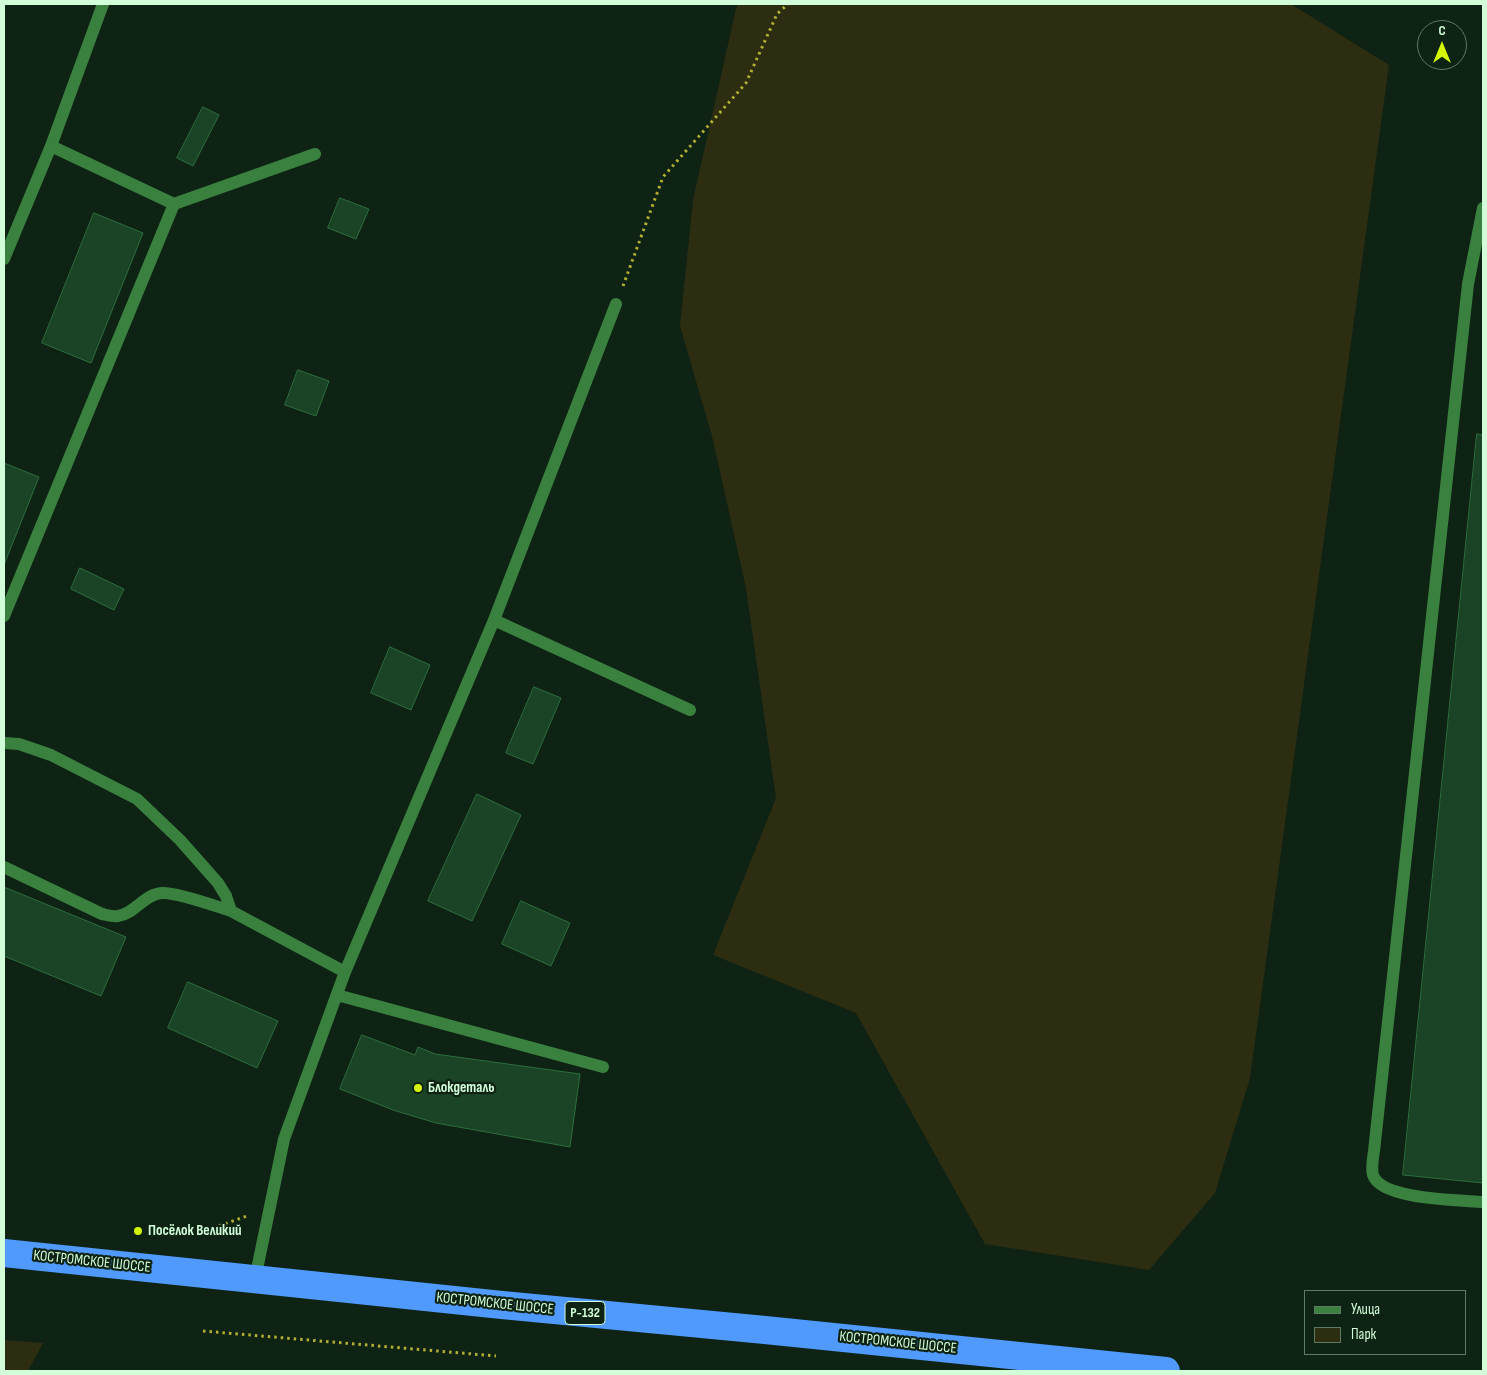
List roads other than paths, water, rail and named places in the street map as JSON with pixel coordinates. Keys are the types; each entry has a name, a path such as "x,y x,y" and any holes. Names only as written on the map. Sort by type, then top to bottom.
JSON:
{"highway":[{"name":"КОСТРОМСКОЕ ШОССЕ","path":"4,1253 512,1306 1012,1363 1166,1371"}],"street":[{"path":"4,258 50,146 103,4"},
{"path":"50,146 174,204 315,154"},
{"path":"4,616 174,204"},
{"path":"1483,208 1468,284 1373,1174 1379,1183 1387,1189 1410,1196 1483,1202"},
{"path":"255,1279 284,1139 345,972 494,620 616,304"},
{"path":"494,620 690,710"},
{"path":"4,743 19,744 51,755 137,799 180,840 218,883 226,896 231,911"},
{"path":"4,868 102,914 116,917 126,914 151,896 162,893 173,894 231,911 345,972"},
{"path":"337,995 602,1067"}],"place":[{"name":"Блокдеталь","path":"418,1088"},
{"name":"Посёлок Великий","path":"138,1231"}]}
